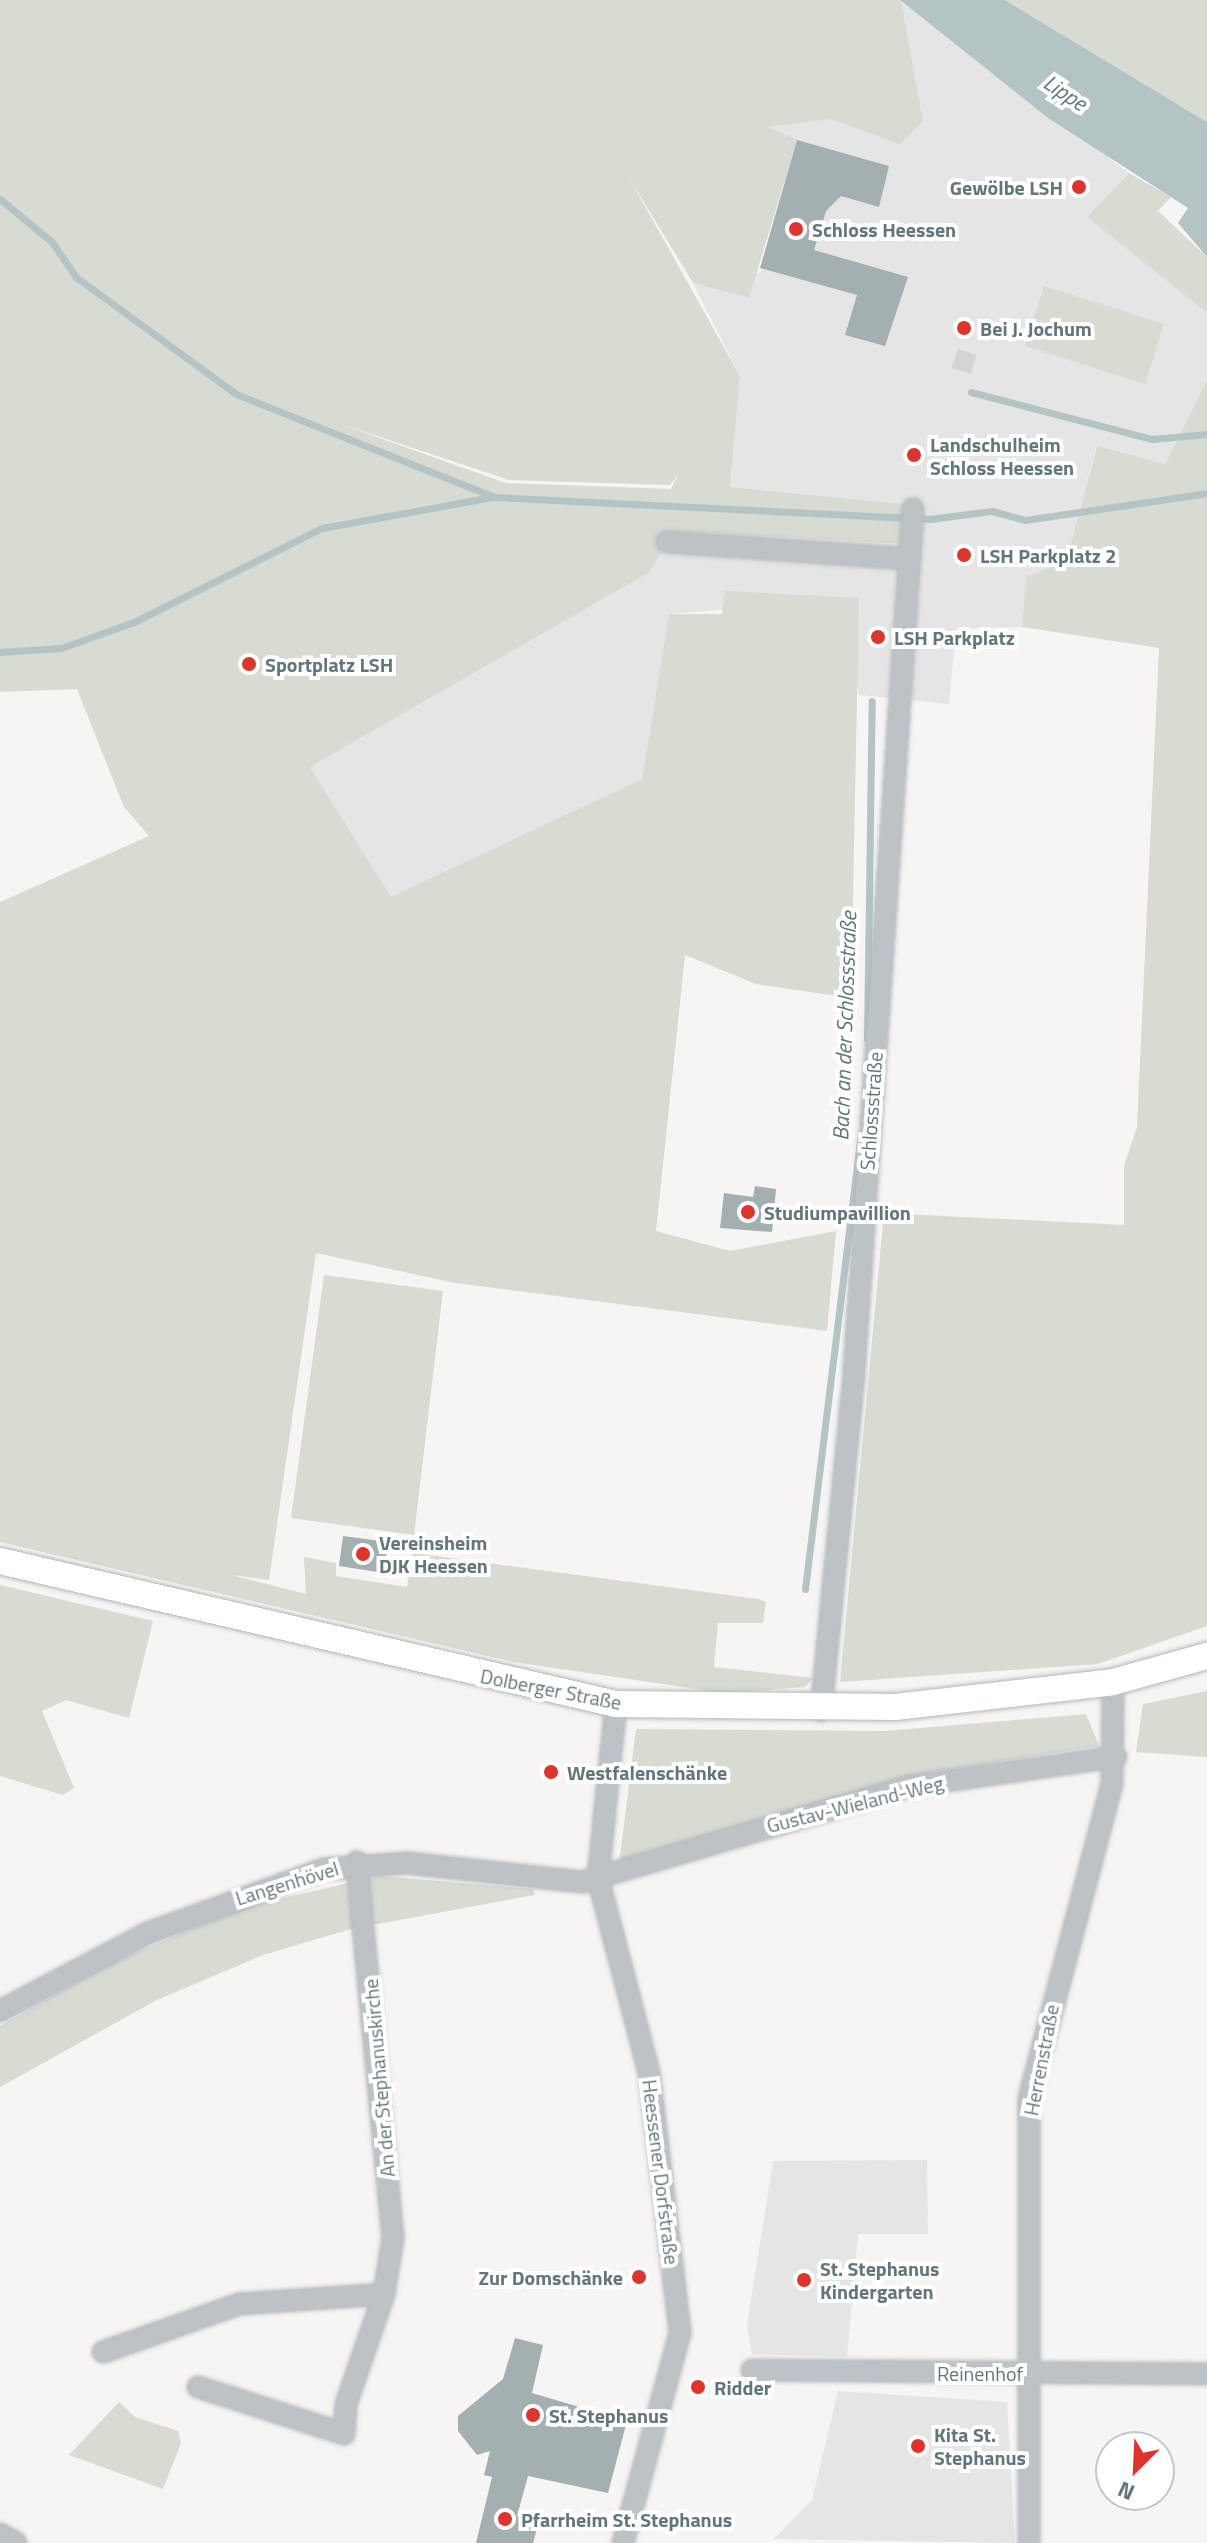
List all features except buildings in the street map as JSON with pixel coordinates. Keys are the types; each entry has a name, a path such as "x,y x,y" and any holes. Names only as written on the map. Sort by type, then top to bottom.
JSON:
{"main road":[{"name":"Dolberger Straße","path":"0,1561 616,1704 821,1711 988,1700 1113,1682 1207,1656"}],"street":[{"name":"Schlossstraße","path":"821,1711 854,1373 913,509"},
{"path":"667,542 908,559"},
{"name":"Herrenstraße","path":"1029,2543 1029,2098 1116,1757 1113,1682"},
{"name":"Heessener Dorfstraße","path":"616,1704 598,1878 649,2072 680,2333 623,2543"},
{"name":"Gustav-Wieland-Weg","path":"598,1878 911,1786 1116,1757"},
{"name":"Langenhövel","path":"0,2011 186,1917 357,1862 598,1878"},
{"name":"An der Stephanuskirche","path":"198,2387 344,2434 346,2404 384,2294 393,2238 357,1862"},
{"path":"103,2352 239,2304 384,2294"},
{"name":"Reinenhof","path":"752,2370 1207,2374"},
{"path":"0,2534 16,2543"}],"shaded area":[{"path":"0,0 901,0 923,121 900,145 831,119 768,127 797,140 749,298 693,283 628,176 740,376 730,487 904,504 902,544 673,531 650,572 310,767 391,897 642,779 669,614 722,614 725,591 859,598 851,998 756,984 685,955 656,1231 730,1251 836,1231 827,1331 455,1283 316,1253 269,1580 231,1575 306,1594 304,1557 336,1563 336,1576 407,1587 413,1553 758,1599 766,1602 763,1623 718,1623 714,1667 813,1678 805,1687 724,1693 513,1662 0,1542 0,902 149,836 124,807 77,689 0,692","holes":["332,421 509,480 670,485 679,473 671,489 506,483"]},
{"name":"Landschulheim Schloss Heessen","path":"901,0 1129,173 1087,217 1207,313 1207,380 1165,464 1096,447 1066,561 1026,578 1022,627 956,629 949,704 859,695 853,673 859,598 669,614 642,779 391,898 310,767 650,572 673,531 902,544 903,504 730,487 740,376 693,283 715,288 761,272 797,141 766,127 831,119 899,145 923,121"},
{"path":"1005,0 1207,0 1207,122"},
{"path":"1129,173 1171,197 1158,211 1207,257 1207,313 1087,217"},
{"path":"1044,286 1164,324 1145,384 1025,346"},
{"path":"1207,380 1207,1626 1098,1664 840,1682 884,1213 1124,1225 1124,1166 1137,1127 1159,648 1022,627 1026,577 1066,561 1097,446 1165,464"},
{"path":"324,1275 443,1291 414,1535 291,1518"},
{"path":"0,1585 153,1621 129,1718 66,1700 42,1711 74,1788 63,1795 0,1776"},
{"path":"1207,1691 1207,1757 1136,1752 1143,1704"},
{"path":"1086,1714 1099,1746 914,1775 619,1864 636,1729 885,1731"},
{"path":"379,1876 533,1889 535,1895 351,1929 263,1955 157,2000 0,2087 0,2026 115,1961 248,1906"},
{"name":"St. Stephanus Kindergarten","path":"927,2160 928,2234 858,2234 847,2357 752,2354 747,2325 773,2161"},
{"name":"Kita St. Stephanus","path":"838,2391 1007,2402 1015,2543 774,2539 812,2500"},
{"path":"119,2402 135,2417 178,2431 181,2443 163,2489 69,2455"}],"water":[{"name":"Lippe","path":"900,0 1005,0 1207,122 1207,257 1178,223 1188,208 1048,118"}],"waterway":[{"path":"0,199 52,242 76,277 236,394 495,497 930,519 992,511 1025,520 1207,493"},
{"path":"971,392 1152,439 1207,434"},
{"path":"0,652 61,648 134,622 322,528 492,497"},
{"name":"Bach an der Schlossstraße","path":"867,1039 872,701"},
{"name":"Bach an der Schlossstraße","path":"805,1589 860,1139"}],"tunnel":[{"path":"961,371 969,346"}],"place":[{"name":"Gewölbe LSH","path":"1079,187"},
{"name":"Schloss Heessen","path":"796,229"},
{"name":"Bei J. Jochum","path":"964,328"},
{"name":"Landschulheim Schloss Heessen","path":"914,455"},
{"name":"LSH Parkplatz 2","path":"964,555"},
{"name":"LSH Parkplatz","path":"878,637"},
{"name":"Sportplatz LSH","path":"249,664"},
{"name":"Studiumpavillion","path":"748,1212"},
{"name":"Vereinsheim DJK Heessen","path":"363,1554"},
{"name":"Westfalenschänke","path":"551,1772"},
{"name":"Zur Domschänke","path":"639,2277"},
{"name":"St. Stephanus Kindergarten","path":"804,2280"},
{"name":"Ridder","path":"698,2387"},
{"name":"St. Stephanus","path":"533,2415"},
{"name":"Kita St. Stephanus","path":"918,2446"},
{"name":"Pfarrheim St. Stephanus","path":"505,2519"}]}
